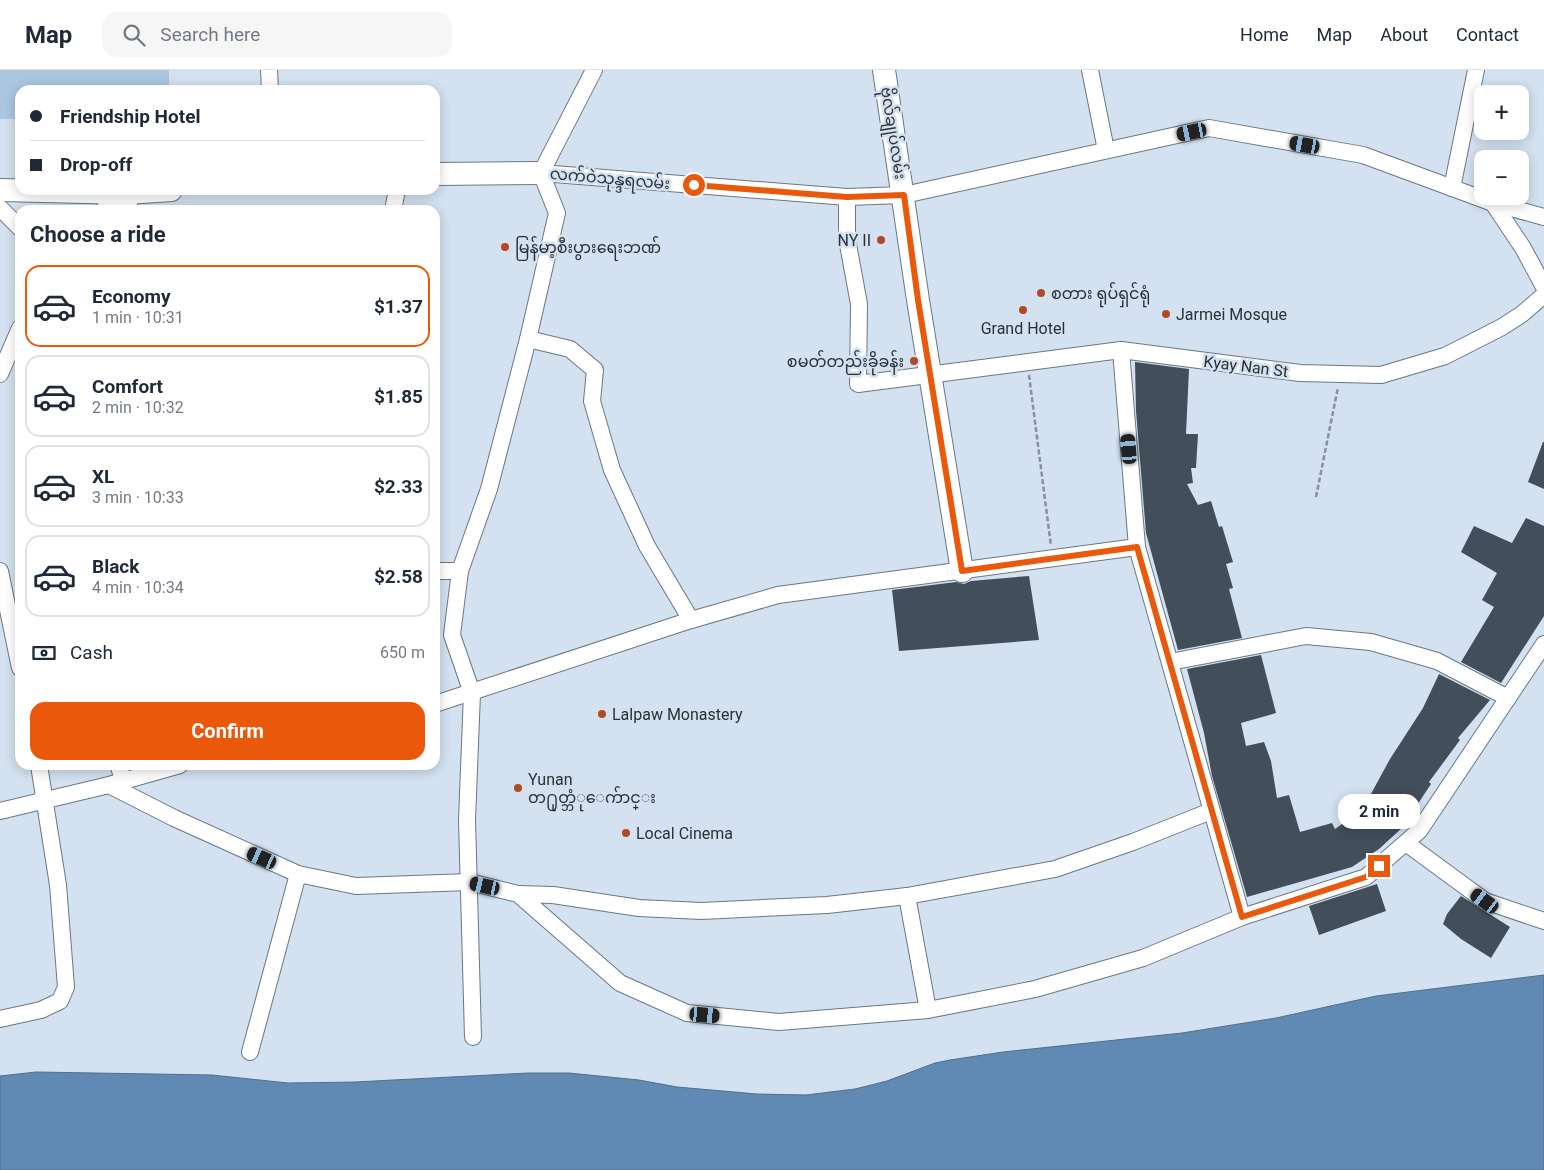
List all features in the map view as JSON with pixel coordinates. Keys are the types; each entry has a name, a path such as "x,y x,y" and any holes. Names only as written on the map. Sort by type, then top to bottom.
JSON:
{"street":[{"path":"269,70 270,85"},
{"path":"473,1037 466,820 472,693 452,635 460,571 489,489 528,339 557,213 541,173 594,70"},
{"name":"ဗိုလ်ချုပ်လမ်း","path":"884,70 931,375"},
{"path":"1090,70 1106,150"},
{"path":"1452,188 1476,70"},
{"name":"လက်ဝဲသုန္ဒရလမ်း","path":"440,174 541,173 847,197 904,195 1209,128 1363,155 1474,196"},
{"path":"0,190 15,191"},
{"path":"54,195 129,202 154,195"},
{"name":"Kyay Nan St","path":"847,197 847,239 859,304 858,384 1027,364 1121,350 1233,366 1300,372 1381,375 1446,356 1522,314 1544,295"},
{"path":"1494,205 1524,248 1544,287"},
{"name":"လက်ဝဲသုန္ဒရလမ်း","path":"1500,205 1544,217"},
{"path":"0,208 15,223"},
{"path":"528,339 570,349 594,370 592,402 612,470 647,546 691,620"},
{"path":"0,374 15,340"},
{"path":"1121,350 1137,547 1242,917"},
{"path":"931,375 962,571"},
{"path":"440,703 691,620 778,595 1137,547"},
{"path":"440,571 460,571"},
{"path":"0,572 2,592 15,628"},
{"path":"1170,662 1306,636 1371,642 1437,661 1508,698"},
{"path":"518,894 620,983 687,1014 779,1022 928,1010 1036,989 1142,958 1242,917 1366,877 1419,831 1544,644"},
{"path":"0,1019 41,1010 60,1001 66,987 58,885 40,770"},
{"path":"117,783 118,770"},
{"path":"0,811 162,770"},
{"path":"117,783 174,818 298,874 356,886 468,882 518,894 553,895 639,908 701,911 827,905 906,896 1055,868 1134,842 1211,811"},
{"path":"1406,843 1485,901 1544,921"},
{"path":"250,1052 298,874"},
{"path":"906,896 928,1010"}],"path":[{"path":"1027,364 1053,557"},
{"path":"1316,497 1341,374"}],"shaded area":[{"path":"0,70 169,70 169,85 15,85 15,119 0,119"},
{"path":"1544,975 1544,1170 0,1170 0,1076 36,1072 212,1075 288,1083 569,1073 639,1080 677,1087 757,1094 806,1095 855,1089 887,1081 935,1063 950,1060 1003,1052 1182,1033 1276,1018 1376,996"}],"building":[{"path":"1135,362 1189,369 1186,434 1198,434 1196,468 1191,468 1193,483 1187,484 1198,505 1211,501 1219,527 1222,526 1233,562 1226,564 1233,588 1229,589 1242,638 1178,650 1146,533 1136,411"},
{"path":"1544,442 1544,489 1528,482"},
{"path":"1526,518 1544,526 1544,616 1501,683 1461,662 1494,607 1482,600 1497,573 1461,552 1474,526 1512,543"},
{"path":"1029,576 1039,640 899,651 892,590"},
{"path":"1261,655 1276,713 1241,723 1246,746 1264,742 1271,761 1277,798 1289,795 1300,832 1332,823 1335,829 1352,817 1366,803 1390,759 1423,708 1439,674 1490,700 1458,738 1460,740 1429,782 1431,784 1402,828 1379,849 1352,867 1247,897 1212,776 1204,733 1187,669"},
{"path":"1377,884 1386,911 1319,935 1309,906"},
{"path":"1461,896 1510,927 1491,958 1461,939 1443,924 1447,914"}],"place":[{"name":"NY II","path":"881,240"},
{"name":"မြန်မာ့စီးပွားရေးဘဏ်","path":"505,247"},
{"name":"စတား ရုပ်ရှင်ရုံ","path":"1041,293"},
{"name":"Grand Hotel","path":"1023,310"},
{"name":"Jarmei Mosque","path":"1166,314"},
{"name":"စမတ်တည်းခိုခန်း","path":"914,361"},
{"name":"Lalpaw Monastery","path":"602,714"},
{"name":"Yunan တ႐ုတ္ဘံုေက်ာင္း","path":"518,788"},
{"name":"Local Cinema","path":"626,833"}],"route":[{"path":"694,185 847,197 904,195 918,300 962,571 1053,557 1137,547 1242,917 1366,877 1379,866"}]}
